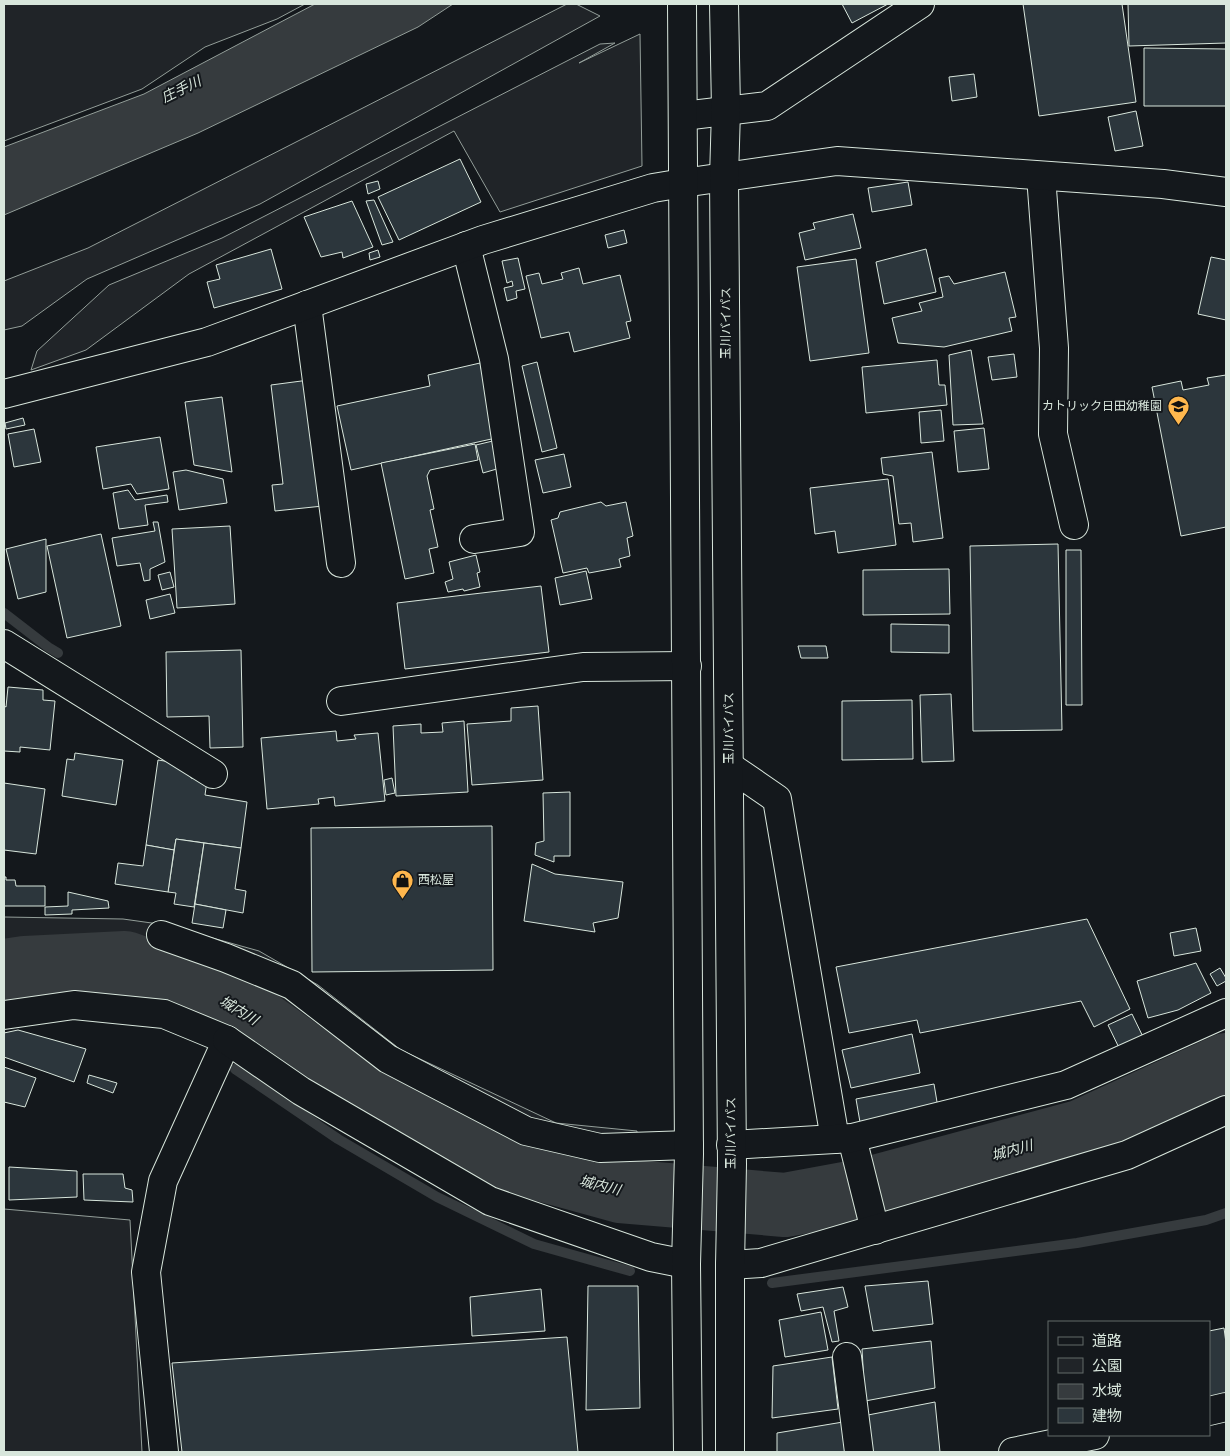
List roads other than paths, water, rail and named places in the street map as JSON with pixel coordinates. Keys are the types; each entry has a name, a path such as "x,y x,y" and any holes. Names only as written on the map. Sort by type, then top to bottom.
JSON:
{"main road":[{"path":"682,4 687,666 688,1452"},
{"name":"玉川バイパス","path":"724,4 731,1155 730,1452"},
{"path":"683,116 768,106 920,4"},
{"path":"4,394 207,342 466,246 653,188 683,183 837,161 1163,184 1226,192"},
{"path":"1040,176 1054,348 1053,434 1074,525"},
{"path":"466,246 494,359 520,532 474,539"},
{"path":"307,305 341,563"},
{"path":"4,644 213,774"},
{"path":"341,701 583,667 687,666"},
{"path":"729,766 777,799 844,1138 875,1230"},
{"path":"161,935 226,958 292,985 388,1058 526,1131 600,1148 689,1150"},
{"path":"4,1016 74,1005 164,1014 227,1040 301,1091 490,1201 651,1257 687,1254"},
{"path":"731,1155 844,1138 1066,1085 1226,1013"},
{"path":"164,1452 146,1272 163,1181 227,1040"},
{"path":"730,1256 761,1264 1127,1155 1226,1110"},
{"path":"847,1357 858,1452"},
{"path":"1210,1411 1226,1407"},
{"path":"1013,1452 1090,1436"}],"water":[{"name":"庄手川","path":"315,4 453,4 418,27 198,133 4,215 4,147 144,94"}],"waterway":[{"path":"4,613 58,653"},
{"name":"城内川","path":"4,971 25,968 125,963 229,1000 373,1103 522,1164 620,1191 785,1205 861,1191 1080,1132 1226,1065"},
{"path":"235,1069 338,1139 437,1197 534,1244 630,1271"},
{"path":"772,1283 1077,1243 1206,1220 1226,1213"}],"place":[{"name":"カトリック日田幼稚園","path":"1178,425"},
{"name":"西松屋","path":"402,899"}]}
